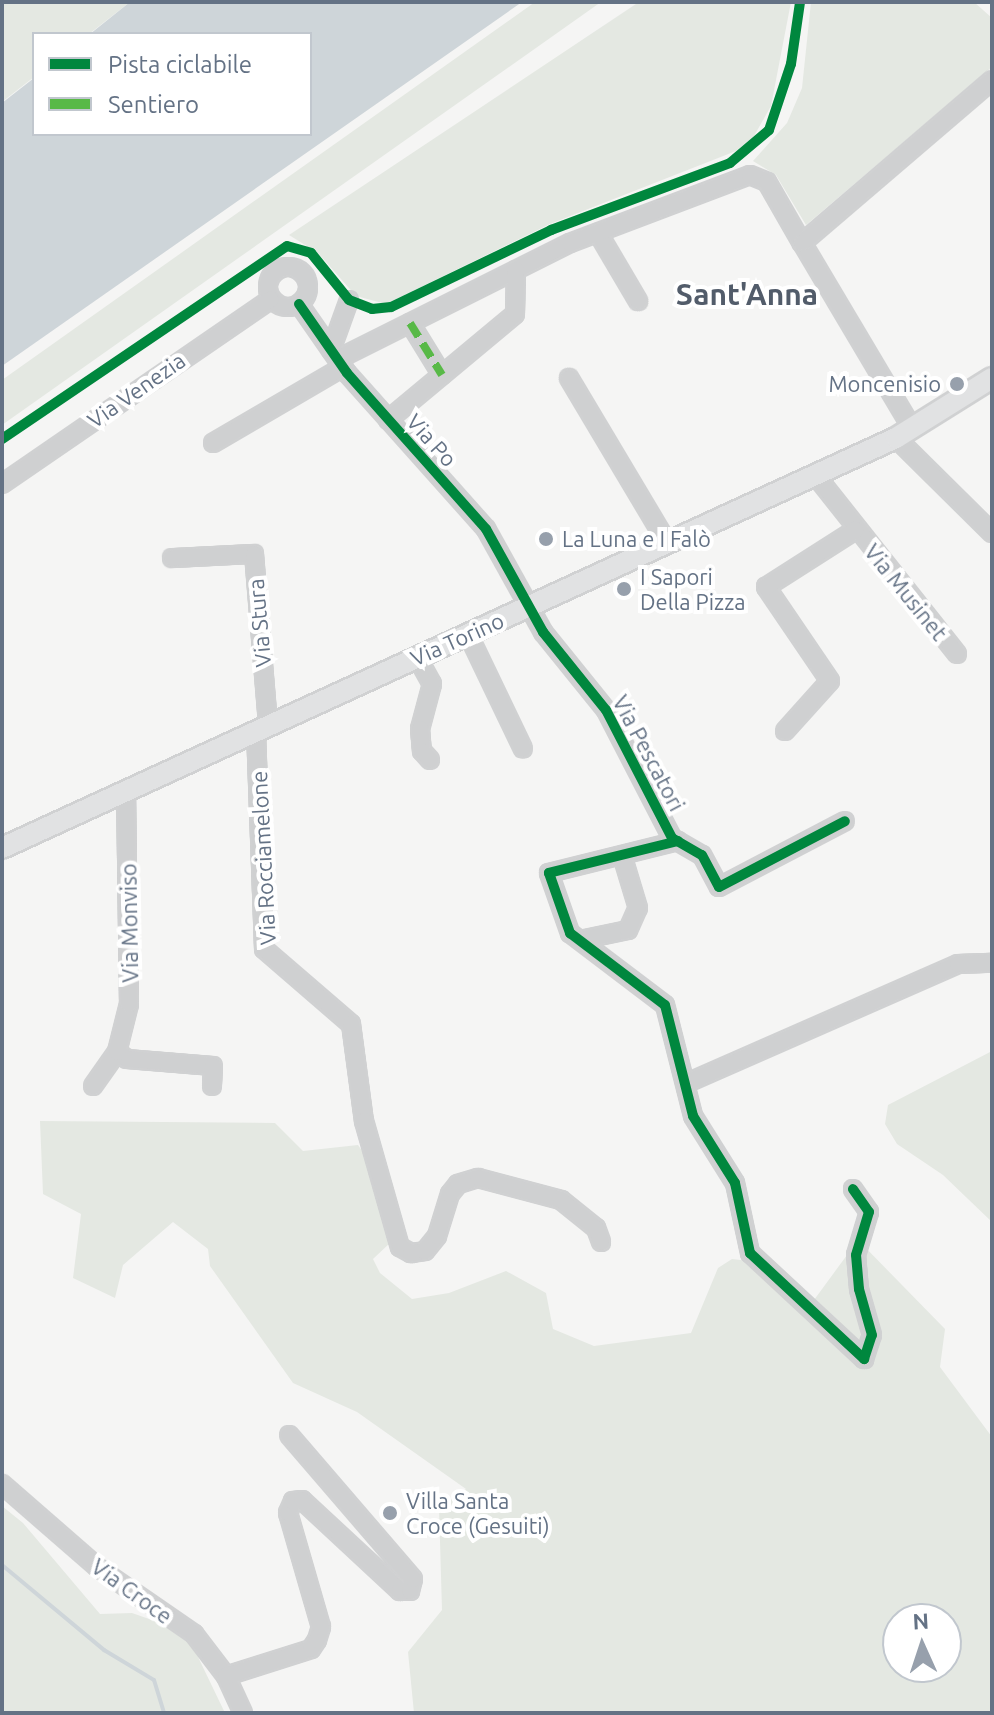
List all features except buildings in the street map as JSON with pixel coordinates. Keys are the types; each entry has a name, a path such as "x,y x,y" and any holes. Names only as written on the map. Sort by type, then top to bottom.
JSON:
{"main road":[{"name":"Via Torino","path":"2,848 816,476 904,433 992,378"}],"street":[{"path":"802,243 992,80"},
{"path":"213,443 337,359 598,233 750,175 767,182 904,433 992,533"},
{"path":"598,233 638,301"},
{"path":"286,266 306,277 309,288 299,304 288,307 271,299 268,281 286,266"},
{"path":"388,420 515,314 516,270"},
{"name":"Via Venezia","path":"2,484 271,299"},
{"path":"337,359 349,300"},
{"name":"Via Po","path":"299,304 337,359 486,529 533,605"},
{"path":"410,323 442,375"},
{"path":"569,378 668,544"},
{"name":"Via Musinet","path":"816,476 855,530 957,654"},
{"name":"Via Musinet","path":"785,731 830,681 766,593 771,579 855,530"},
{"name":"Via Stura","path":"172,558 254,554 262,728"},
{"name":"Via Pescatori","path":"533,605 543,632 606,710 678,841 702,855 719,887 845,821"},
{"path":"468,634 523,749"},
{"path":"417,657 432,684 420,729 422,751 430,760"},
{"name":"Via Rocciamelone","path":"262,728 264,949 351,1024 364,1121 400,1247 411,1253 425,1251 437,1236 450,1194 458,1184 478,1178 561,1200 596,1228 601,1242"},
{"name":"Via Monviso","path":"93,1086 117,1052 129,1004 126,791"},
{"name":"Via Pescatori","path":"678,841 549,873 570,933 665,1005 687,1083"},
{"path":"580,940 628,930 638,908 622,855"},
{"path":"853,1189 869,1212 856,1255 859,1289 872,1335 864,1359 750,1253 735,1183 693,1116 687,1083 958,964 992,963"},
{"path":"117,1052 127,1059 213,1066 212,1086"},
{"path":"226,1676 311,1649 317,1640 321,1627 288,1513 293,1501 302,1500 400,1591 410,1591 413,1579 289,1435"},
{"name":"Via Croce","path":"2,1484 97,1567 194,1634 226,1676 243,1713"}],"shaded area":[{"path":"2,2 130,2 92,32 32,32 32,79 2,102"},
{"path":"130,2 522,2 2,366 2,103 32,80 32,136 312,136 312,32 92,32"},
{"path":"535,2 601,2 2,425 2,380"},
{"path":"639,2 791,2 771,106 754,136 736,151 550,224 386,304 356,296 318,253 289,235"},
{"path":"811,2 974,2 992,18 992,67 806,225 776,175 753,161 787,123 802,88"},
{"path":"992,1051 992,1222 943,1175 897,1144 885,1124 888,1105"},
{"path":"40,1121 275,1123 303,1151 358,1145 392,1194 391,1242 373,1259 380,1273 412,1299 449,1293 506,1271 546,1293 553,1329 594,1346 691,1333 718,1268 732,1259 767,1263 814,1300 858,1240 945,1329 940,1367 992,1437 992,1713 414,1713 408,1652 442,1610 439,1507 466,1489 357,1412 293,1383 210,1266 208,1249 173,1222 123,1265 115,1298 73,1278 81,1214 43,1194"},
{"path":"2,1506 23,1523 100,1614 132,1613 186,1632 225,1713 2,1713"}],"waterway":[{"path":"2,1565 104,1650 154,1680 164,1713"}],"marked path":[{"path":"410,323 442,375"}],"cycle path":[{"path":"2,439 287,246 311,253 349,300 372,309 391,307 551,230 730,163 769,130 791,64 800,2"},
{"path":"299,304 347,373 486,529 543,632 606,710 672,838 702,855 719,887 845,821"},
{"path":"678,841 549,873 570,933 665,1005 693,1116 735,1183 750,1253 864,1359 872,1335 859,1289 856,1255 869,1212 853,1189"}],"place":[{"name":"Moncenisio","path":"957,384"},
{"name":"La Luna e I Falò","path":"546,539"},
{"name":"I Sapori Della Pizza","path":"624,589"},
{"name":"Villa Santa Croce (Gesuiti)","path":"390,1513"}],"district":[{"name":"Sant'Anna","path":"747,294"}]}
